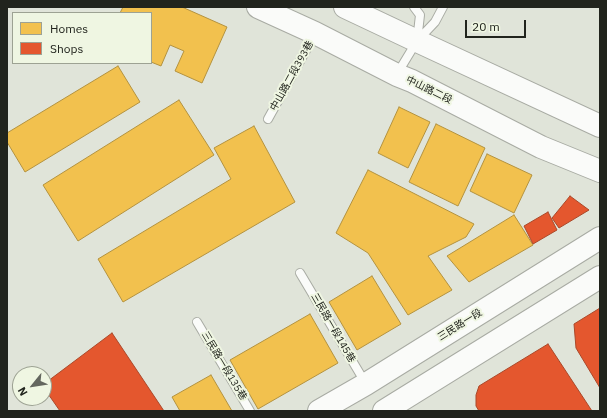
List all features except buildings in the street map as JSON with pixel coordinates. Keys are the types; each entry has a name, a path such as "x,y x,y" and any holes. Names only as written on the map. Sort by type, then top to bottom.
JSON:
{"main road":[{"name":"中山路二段","path":"258,7 315,33 541,147 600,171"},
{"path":"345,7 600,126"},
{"name":"三民路一段","path":"319,411 366,384 600,238"},
{"path":"384,411 600,277"}],"lane":[{"path":"414,7 420,15 417,41"},
{"path":"397,75 417,41 435,22 443,7"},
{"name":"中山路二段393巷","path":"268,119 315,33"},
{"name":"三民路一段145巷","path":"300,272 366,384"},
{"name":"三民路一段135巷","path":"197,322 250,411"}]}
